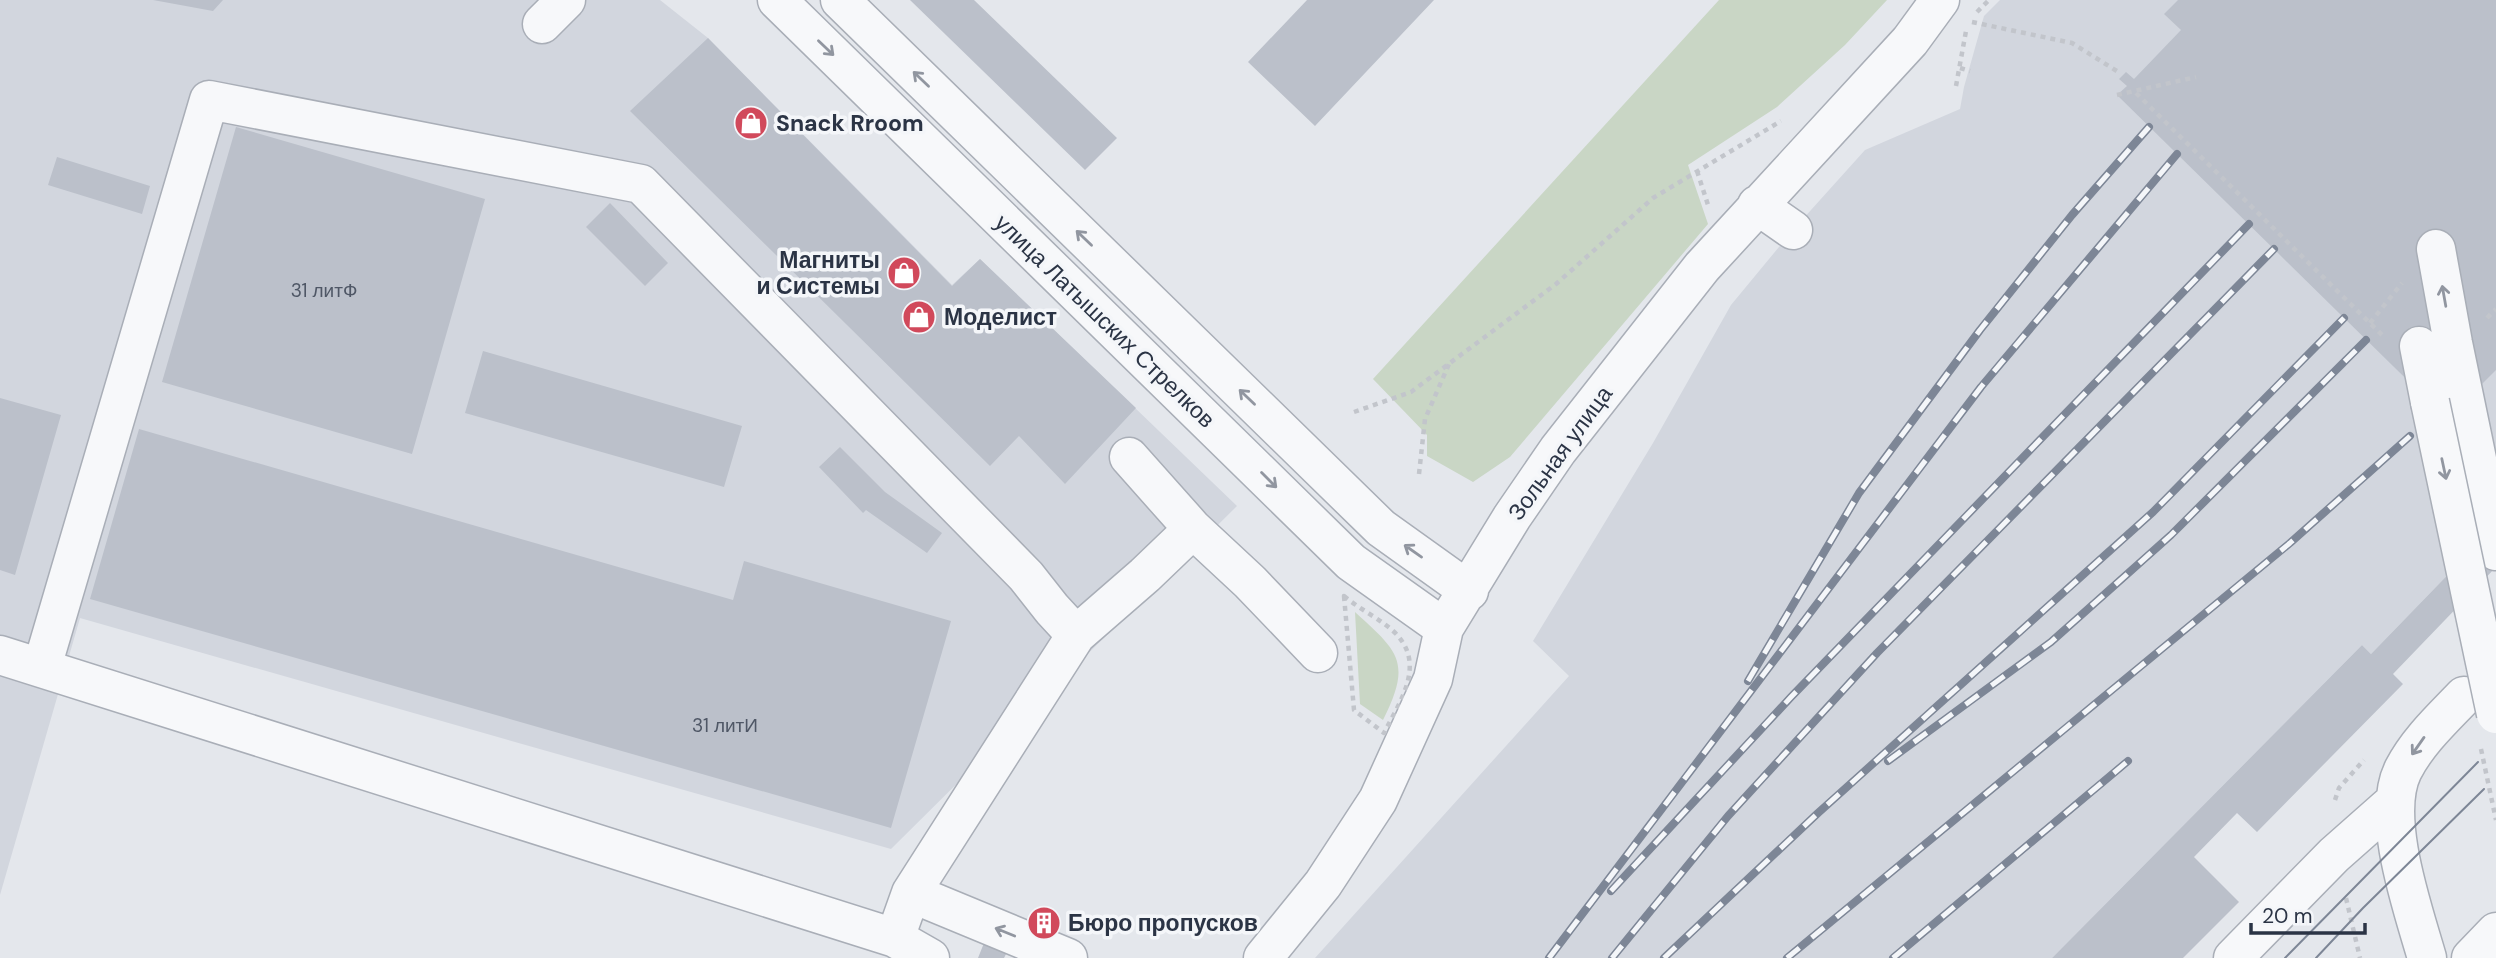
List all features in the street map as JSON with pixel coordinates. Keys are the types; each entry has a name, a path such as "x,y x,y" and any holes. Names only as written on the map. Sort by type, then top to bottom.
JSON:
{"street":[{"name":"улица Латышских Стрелков","path":"778,0 1350,562 1444,628"},
{"name":"улица Латышских Стрелков","path":"840,0 1381,528 1469,591"},
{"name":"Зольная улица","path":"1263,958 1323,884 1378,800 1433,679 1444,628 1512,517 1558,450 1702,267 1910,41 1954,11"},
{"path":"42,667 209,100 641,184 1026,576 1076,635"},
{"path":"1758,205 1793,230"},
{"path":"2427,958 2403,870 2394,802 2402,772 2421,741 2480,705 2447,402 2436,249"},
{"path":"2404,344 2447,402 2496,551"},
{"path":"1129,457 1192,529 1250,582 1318,653"},
{"path":"895,938 911,893 1076,635 1145,575 1192,529"},
{"path":"0,655 895,938 930,958"},
{"path":"2233,958 2334,855 2394,802"},
{"path":"911,893 1068,958"},
{"path":"2471,958 2496,932"}],"path":[{"path":"1954,11 2072,43 2120,73"},
{"path":"1956,86 1964,43"},
{"path":"1960,68 1970,71"},
{"path":"2117,95 2136,93 2196,77"},
{"path":"2136,93 2370,323 2404,344"},
{"path":"1354,412 1411,392 1556,284 1653,198 1789,116"},
{"path":"2370,323 2403,282"},
{"path":"1419,474 1425,419 1449,363"},
{"path":"1347,599 1398,636 1409,657 1410,678 1384,733"}],"shaded area":[{"path":"0,0 660,0 708,38 952,285 980,259 1237,506 891,849 80,618 0,895"},
{"path":"2000,0 2496,0 2496,525 2371,654 2362,645 2052,958 1315,958 1569,676 1533,641 1653,443 1731,305 1793,230 1865,150 1960,109 1984,16"}],"green space":[{"path":"1719,0 1887,0 1845,45 1777,107 1688,165 1708,224 1510,457 1473,482 1427,456 1427,435 1373,379"},
{"path":"1355,612 1391,648 1396,659 1397,684 1383,720 1360,704"}],"building":[{"path":"153,0 223,0 213,11"},
{"path":"910,0 974,0 1117,138 1085,170"},
{"path":"1307,0 1434,0 1315,126 1248,62"},
{"path":"2178,0 2496,0 2496,370 2447,419 2117,95 2127,86 2119,79 2126,72 2134,79 2181,30 2164,14"},
{"path":"708,38 952,286 980,259 1136,408 1065,484 1019,436 990,466 630,111"},
{"path":"236,127 485,199 412,454 162,382"},
{"path":"57,157 150,186 142,214 48,185"},
{"path":"610,203 668,263 645,286 586,227"},
{"path":"483,351 742,426 724,487 465,413"},
{"path":"0,398 61,415 15,575 0,570"},
{"path":"139,429 733,600 744,561 951,621 891,828 90,599"},
{"path":"840,447 885,492 942,533 927,553 866,510 863,513 819,467"},
{"path":"2496,525 2496,567 2393,674 2403,684 2257,832 2237,813 2194,857 2239,902 2183,958 2052,958 2362,645 2371,654"},
{"name":"Бюро пропусков","path":"1043,907 1061,920 1045,939 1028,926"},
{"path":"984,943 1007,952 1004,958 978,958"}],"tram line":[{"path":"2285,958 2478,762"},
{"path":"2316,958 2484,789"}],"railway":[{"path":"1748,681 1859,493 1980,330 2072,215 2149,127"},
{"path":"1549,958 1981,387 2177,154"},
{"path":"1611,891 1791,697 2249,224"},
{"path":"1612,958 1728,816 1877,653 2274,249"},
{"path":"1664,958 1818,813 2153,512 2344,318"},
{"path":"1888,761 2051,642 2171,535 2366,340"},
{"path":"1787,958 2290,543 2410,436"},
{"path":"1893,958 2128,761"}],"place":[{"name":"Snack Rroom","path":"751,123"},
{"name":"Магниты и Системы","path":"904,273"},
{"name":"Моделист","path":"919,317"},
{"name":"Бюро пропусков","path":"1044,923"}]}
